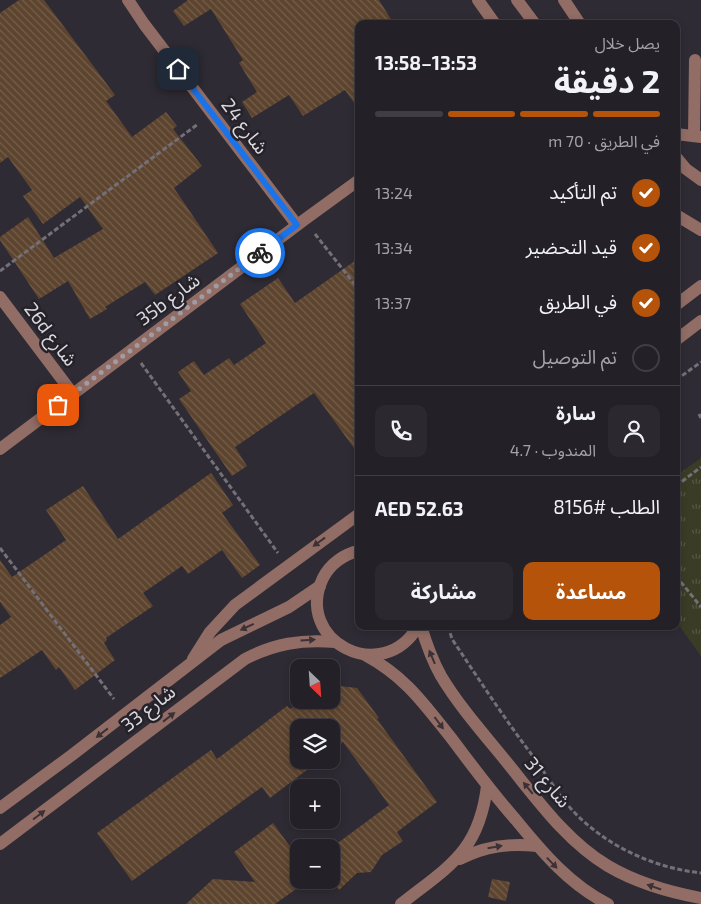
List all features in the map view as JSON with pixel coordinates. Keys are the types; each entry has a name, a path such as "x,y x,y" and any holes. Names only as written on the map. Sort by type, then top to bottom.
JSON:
{"street":[{"name":"شارع 24","path":"128,0 212,114 300,222"},
{"path":"478,0 492,20"},
{"path":"517,0 531,20"},
{"path":"564,0 577,20"},
{"path":"680,135 698,137 695,60"},
{"path":"680,162 686,169 701,180"},
{"name":"35b شارع","path":"0,449 300,222 355,183"},
{"path":"680,217 701,230"},
{"path":"680,302 701,286"},
{"name":"26d شارع","path":"0,297 73,394"},
{"path":"680,337 701,321"},
{"path":"191,662 210,632 235,605 355,517"},
{"path":"355,552 343,557 333,565 325,575 317,598 321,622 334,642 354,653 379,655 392,651 404,644 417,630"},
{"name":"شارع 33","path":"0,808 80,750 221,640 289,607 320,586"},
{"name":"شارع 31","path":"422,630 432,658 450,690 555,821 580,845 607,865 637,881 670,892 701,898"},
{"name":"شارع 33","path":"0,844 245,659 261,650 279,644 316,640 334,642"},
{"path":"365,655 389,669 410,687 487,786 556,867 578,885 608,904"},
{"path":"456,861 475,834 481,818 487,786"},
{"path":"401,904 456,861 487,848 520,844 537,846"}],"path":[{"path":"0,271 212,114"},
{"path":"300,222 355,285"},
{"path":"131,350 287,565"},
{"path":"680,377 701,362"},
{"path":"680,483 701,467"},
{"path":"0,548 114,700"},
{"path":"680,581 701,607"},
{"path":"449,630 452,639 508,723 573,810 603,836 630,852 669,867 701,872"}],"green space":[{"path":"701,458 701,656 680,627 680,473"}],"building":[{"path":"19,0 44,0 115,95 106,101 132,137 166,112 177,126 173,129 202,166 174,188 218,253 155,295 145,282 105,307 107,309 90,319 68,281 39,299 0,240 0,237 28,217 54,258 103,229 80,197 43,224 23,196 32,190 8,157 0,163 0,13"},
{"path":"188,0 379,0 392,20 355,20 355,104 345,90 303,116 289,95 252,118 242,102 257,92 239,63 243,60 211,9 184,26 173,11"},
{"path":"355,261 355,449 314,393 235,447 247,466 232,476 179,399 191,391 178,372 194,361 204,375 229,358 234,365 266,343 240,304 278,278 295,303"},
{"path":"211,473 233,505 222,513 260,565 242,578 222,550 188,574 182,566 143,593 153,606 106,638 107,640 104,643 115,660 75,690 59,667 56,670 42,650 0,678 0,625 11,617 0,602 0,560 12,577 66,540 46,510 83,486 118,539"},
{"path":"340,686 357,688 437,802 397,832 403,841 382,855 371,872 357,873 339,890 340,841 389,805 343,742 340,744 340,719 290,719 290,769 308,769 295,779 290,779 290,783 270,798 262,787 132,881 97,833 211,750 217,759 287,706 290,709 340,709"},
{"path":"273,823 290,847 290,889 296,889 275,904 186,904 213,879 255,882 234,852"},
{"path":"492,879 510,882 506,901 488,897"}],"way so far":[{"path":"58,405 260,253"}],"route":[{"path":"178,69 297,225 260,253"}]}
